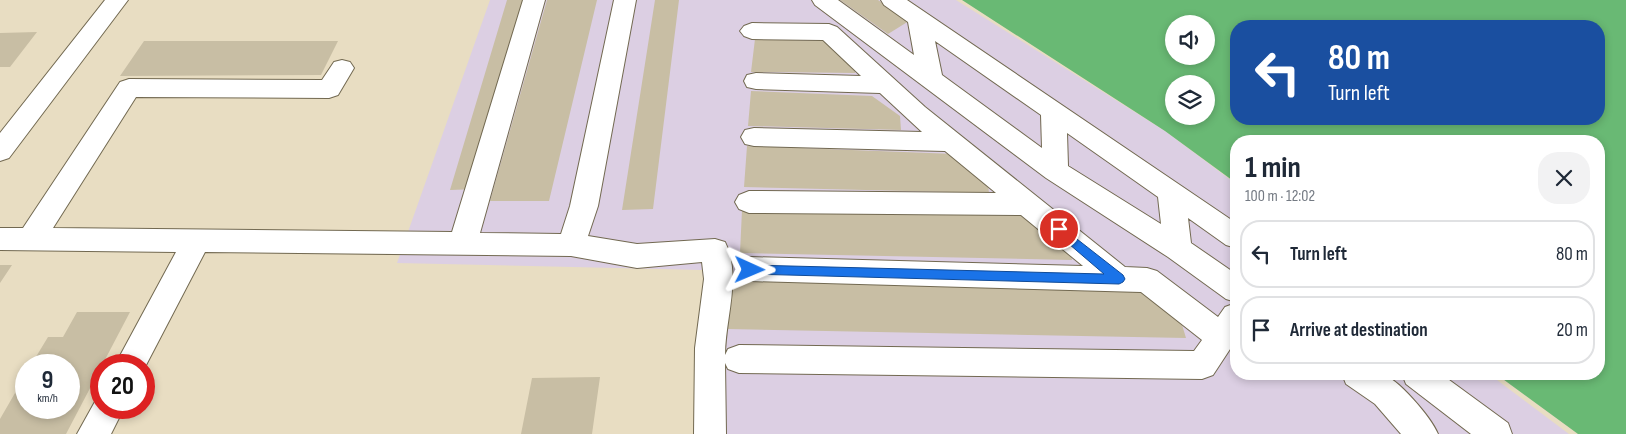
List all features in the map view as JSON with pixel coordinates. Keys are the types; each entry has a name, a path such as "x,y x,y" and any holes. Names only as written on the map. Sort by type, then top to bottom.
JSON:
{"lane":[{"path":"0,151 117,0"},
{"path":"463,243 534,0"},
{"path":"571,245 584,206 625,0"},
{"path":"823,0 1055,171 1178,248 1230,286"},
{"path":"892,0 1230,233"},
{"path":"919,18 931,81"},
{"path":"752,31 829,32 916,113 1119,279"},
{"path":"31,239 129,88 329,89 342,68"},
{"path":"756,81 887,85"},
{"path":"1054,113 1055,171"},
{"path":"754,137 952,142"},
{"path":"1171,193 1178,248"},
{"path":"749,202 1029,204"},
{"path":"0,239 571,245 638,256 715,250 718,279 710,348 710,434"},
{"path":"136,354 197,240"},
{"path":"739,359 1202,365 1229,327 1147,280 750,270"},
{"path":"1366,380 1386,394 1422,434"},
{"path":"1425,380 1496,434"},
{"path":"94,434 102,419"}],"shaded area":[{"path":"490,0 956,0 1165,131 1230,180 1230,380 1497,380 1569,434 725,434 702,270 397,263"}],"green space":[{"path":"962,0 1626,0 1626,434 1578,434 1504,380 1605,380 1605,135 1230,135 1230,179 1165,131"}],"building":[{"path":"507,0 530,0 477,189 450,190"},
{"path":"547,0 597,0 549,201 490,201"},
{"path":"655,0 679,0 653,209 622,210"},
{"path":"840,0 878,0 909,21 888,34"},
{"path":"37,32 10,67 0,67 0,33"},
{"path":"755,39 829,41 855,60 855,73 751,72"},
{"path":"144,41 338,41 321,75 120,76"},
{"path":"751,91 872,96 900,116 901,130 748,126"},
{"path":"747,146 955,154 987,177 989,193 744,187"},
{"path":"742,210 1033,216 1069,242 1072,260 740,253"},
{"path":"0,265 12,265 0,283"},
{"path":"730,279 1140,289 1180,318 1186,338 728,329"},
{"path":"77,312 130,312 108,354 90,354 90,388 80,407 80,354 38,354 48,337 63,337"},
{"path":"600,377 592,434 521,434 532,378"},
{"path":"15,393 15,419 74,419 66,434 0,434 0,419"}],"route":[{"path":"750,270 1119,279 1059,229"}]}
